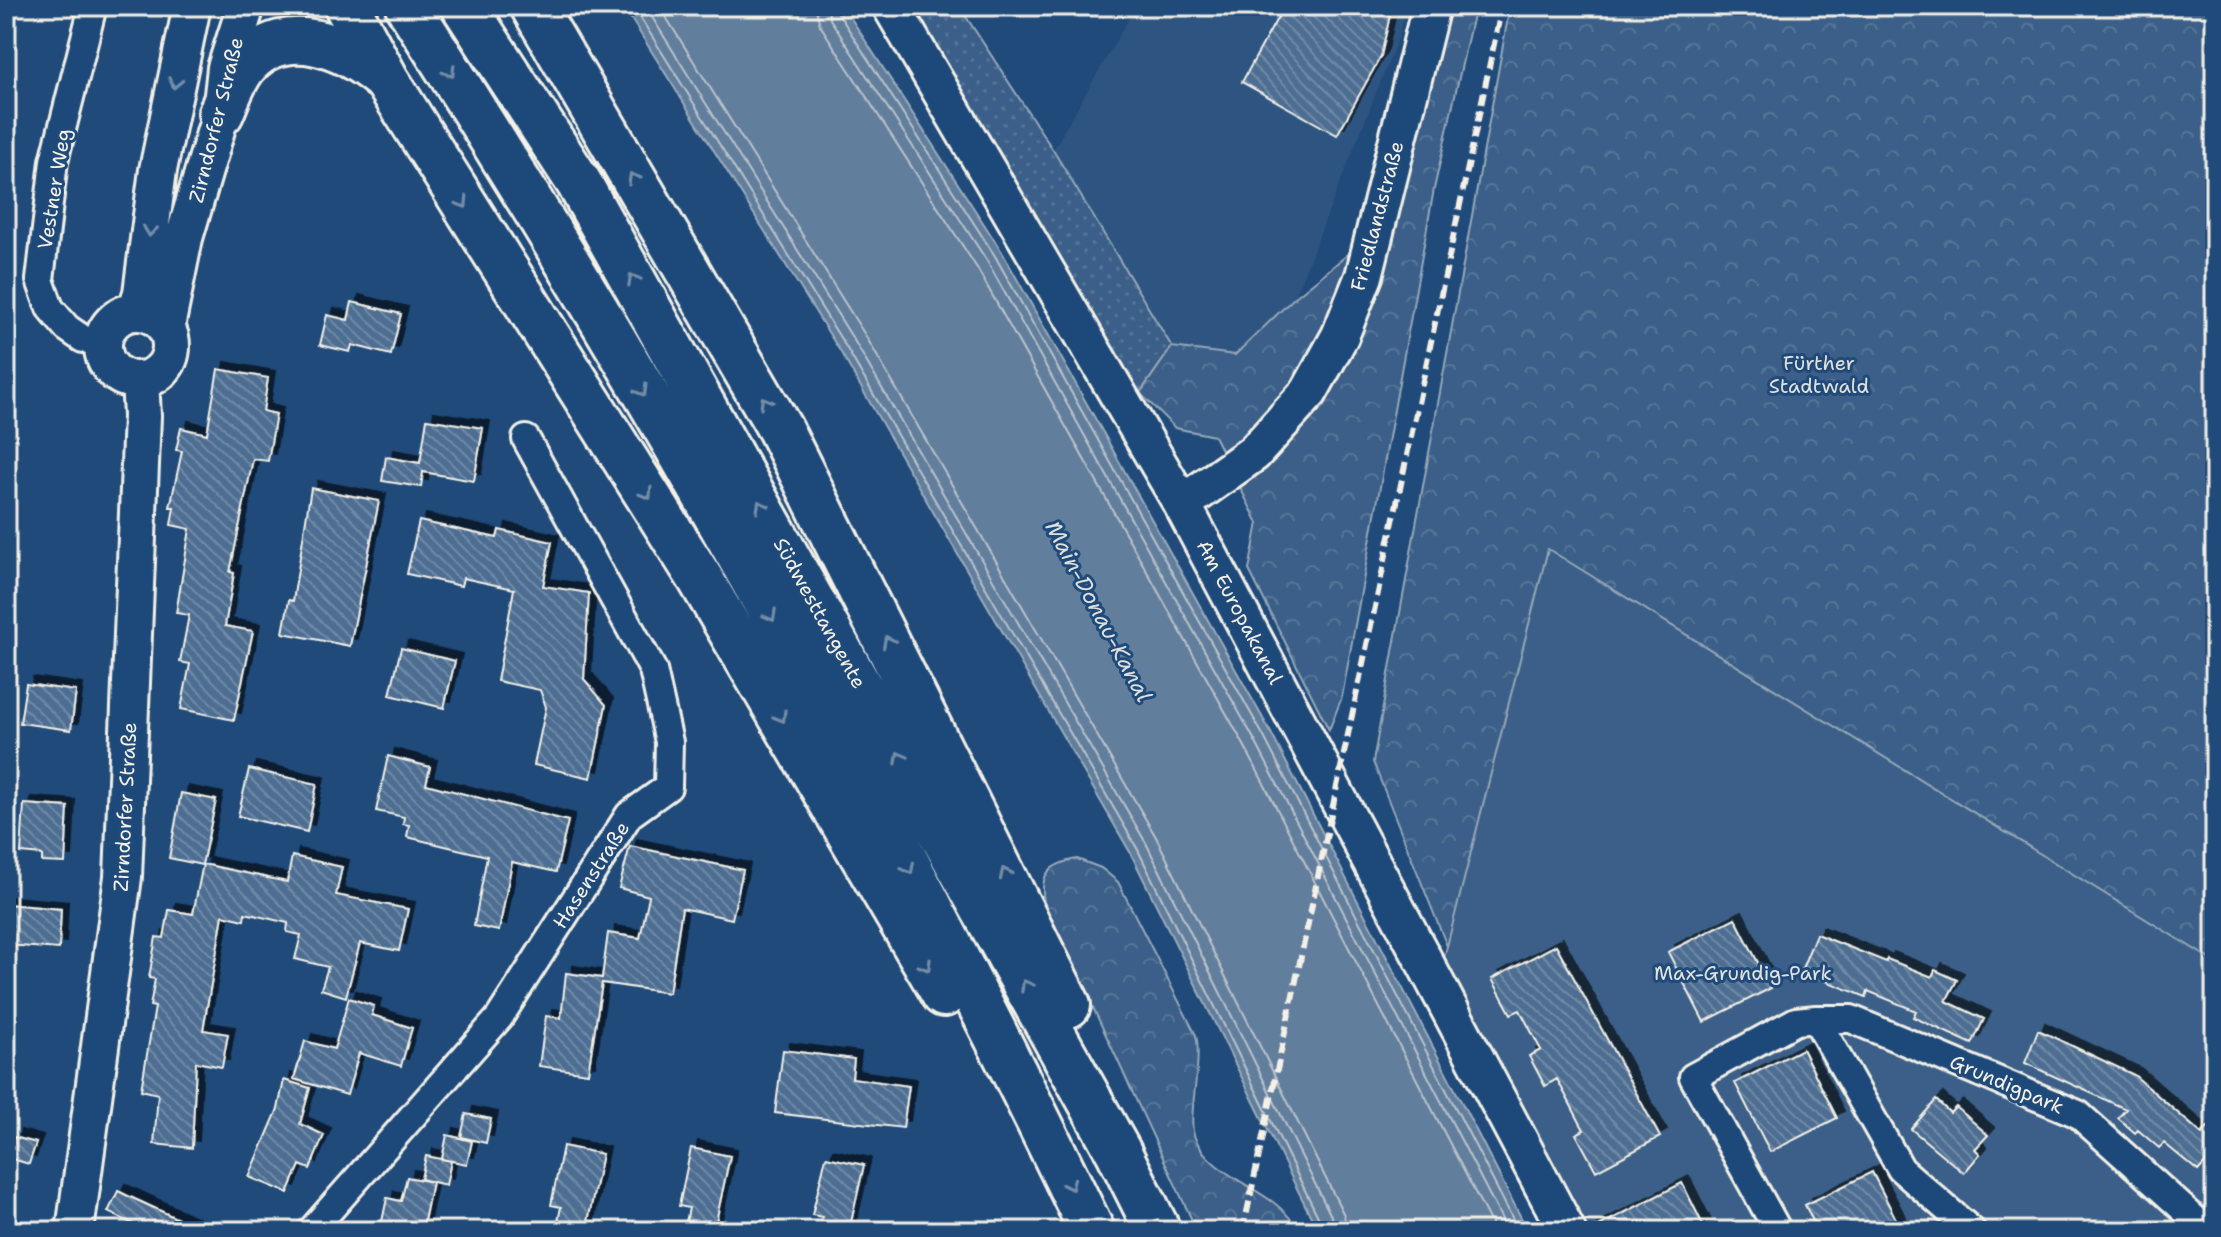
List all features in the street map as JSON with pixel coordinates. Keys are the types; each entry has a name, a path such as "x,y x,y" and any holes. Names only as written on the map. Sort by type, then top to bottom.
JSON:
{"highway":[{"path":"347,6 387,81 701,580 938,986 1048,1139"},
{"path":"408,6 692,474 879,808 1092,1231"},
{"name":"Südwesttangente","path":"464,6 579,183 1118,1151 1158,1231"},
{"path":"533,6 780,429 853,570 1098,1066 1111,1107 1118,1151"},
{"path":"221,113 233,84 247,63 274,46 291,42 308,41 343,49 387,81"}],"main road":[{"name":"Zirndorfer Straße","path":"151,320 142,293 158,170 192,6"},
{"name":"Zirndorfer Straße","path":"151,320 184,238 221,113 226,68 246,6"},
{"name":"Am Europakanal","path":"891,6 1182,504 1567,1231"},
{"name":"Friedlandstraße","path":"1182,504 1254,453 1309,392 1340,336 1364,276 1431,6"},
{"path":"116,319 151,320 171,350 168,361 161,371 140,380 118,375 110,367 104,343 116,319"},
{"name":"Zirndorfer Straße","path":"75,1231 123,877 142,416 140,380"}],"street":[{"name":"Vestner Weg","path":"93,6 54,161 40,280 50,308 67,328 83,339 104,343"},
{"name":"Hasenstraße","path":"311,1231 499,1018 629,815 668,787 669,742 653,670 526,439"},
{"name":"Grundigpark","path":"1778,1231 1693,1077 1796,1021 1816,1019 1851,1019 2078,1114 2208,1231"},
{"path":"1816,1019 1901,1169 1972,1231"}],"shaded area":[{"path":"1136,6 1406,6 1399,36 1294,298 1235,355 1172,347 1053,150"}],"green space":[{"path":"910,6 959,6 1053,150 1172,347 1140,393"},
{"path":"1450,6 1475,6 1434,189 1342,697 1329,730 1249,570 1258,523 1214,436 1175,428 1140,393 1172,347 1235,355 1294,298 1399,213"},
{"name":"Fürther Stadtwald","path":"1510,6 2215,6 2215,972 1457,971 1373,762"},
{"name":"Max-Grundig-Park","path":"1548,549 2215,962 2215,1231 1588,1231 1443,962"},
{"path":"1077,859 1101,868 1118,882 1196,1035 1198,1061 1192,1118 1195,1138 1204,1153 1217,1165 1276,1204 1298,1231 1197,1231 1044,902 1043,884 1048,872 1053,867"}],"water":[{"name":"Main-Donau-Kanal","path":"623,6 843,6 1002,252 1270,731 1528,1231 1318,1231 1130,852 840,351"}],"building":[{"path":"1284,6 1392,6 1381,56 1337,135 1242,82"},
{"path":"352,302 401,314 391,355 352,345 350,352 320,345 327,315 348,320"},
{"path":"218,369 268,378 263,411 276,414 268,461 253,459 230,572 234,573 225,626 253,631 234,720 181,709 190,664 180,662 189,615 176,613 190,529 171,525 174,507 170,507 182,451 176,450 181,428 207,434"},
{"path":"427,419 483,428 474,481 423,472 421,487 382,481 386,457 420,463"},
{"path":"311,488 379,501 350,646 283,633 289,600 293,601"},
{"path":"419,521 497,538 499,530 552,542 543,586 589,593 584,679 606,705 591,778 534,765 546,707 540,690 497,681 514,589 463,578 461,586 407,574"},
{"path":"401,648 455,661 444,708 390,695"},
{"path":"26,684 76,691 71,730 20,723"},
{"path":"388,756 430,767 426,784 568,821 556,872 512,862 499,931 474,926 487,856 407,837 409,825 403,824 404,817 376,811"},
{"path":"249,769 317,784 307,832 238,816"},
{"path":"181,793 216,800 202,865 169,858"},
{"path":"24,804 68,807 65,863 42,862 42,855 21,853"},
{"path":"630,846 743,870 732,919 682,908 669,993 602,983 588,1073 539,1066 546,1016 561,1018 566,973 602,978 608,933 640,938 649,896 619,888"},
{"path":"292,856 342,867 336,895 408,909 399,951 360,943 346,997 321,989 328,967 295,959 301,935 287,932 288,923 245,913 244,920 223,915 203,1030 228,1034 222,1067 196,1062 192,1148 154,1144 158,1094 141,1090 155,1007 150,1006 155,979 149,978 156,937 164,938 169,910 193,914 203,864 287,882"},
{"path":"6,904 61,909 59,949 6,945"},
{"path":"1735,918 1771,988 1704,1022 1668,952"},
{"path":"1816,934 1886,962 1887,959 1932,977 1935,970 1957,980 1946,1001 1984,1019 1972,1044 1913,1017 1916,1011 1868,991 1866,997 1801,971"},
{"path":"1556,945 1660,1137 1596,1171 1576,1134 1584,1130 1557,1079 1545,1086 1529,1056 1541,1050 1520,1010 1511,1014 1492,979"},
{"path":"349,998 374,1006 372,1015 412,1028 401,1066 359,1053 347,1095 294,1079 305,1041 334,1049"},
{"path":"2038,1030 2134,1075 2202,1134 2215,1119 2215,1152 2198,1171 2164,1143 2159,1148 2138,1130 2135,1133 2118,1118 2126,1109 2025,1063"},
{"path":"1802,1049 1837,1118 1770,1152 1735,1083"},
{"path":"783,1050 854,1059 852,1078 909,1086 903,1128 775,1113"},
{"path":"284,1080 310,1088 300,1124 324,1135 310,1169 300,1165 288,1193 249,1177 278,1109"},
{"path":"1936,1100 1950,1113 1956,1107 1988,1135 1975,1149 1980,1154 1964,1173 1911,1129"},
{"path":"466,1114 491,1119 486,1143 461,1137"},
{"path":"447,1135 472,1141 467,1164 442,1159"},
{"path":"14,1137 36,1143 29,1164 9,1158"},
{"path":"563,1146 602,1154 586,1231 556,1231 561,1207 551,1205"},
{"path":"691,1148 730,1156 714,1231 684,1231 689,1208 679,1206"},
{"path":"426,1156 451,1161 446,1185 421,1179"},
{"path":"826,1157 864,1165 849,1231 819,1231 822,1217 812,1215"},
{"path":"1872,1172 1902,1231 1818,1231 1805,1205"},
{"path":"407,1177 432,1182 422,1231 380,1231 387,1198 401,1201"},
{"path":"1682,1183 1706,1231 1589,1231"},
{"path":"118,1191 204,1231 148,1231 108,1212"}],"railway":[{"path":"1243,1231 1502,6"}]}
